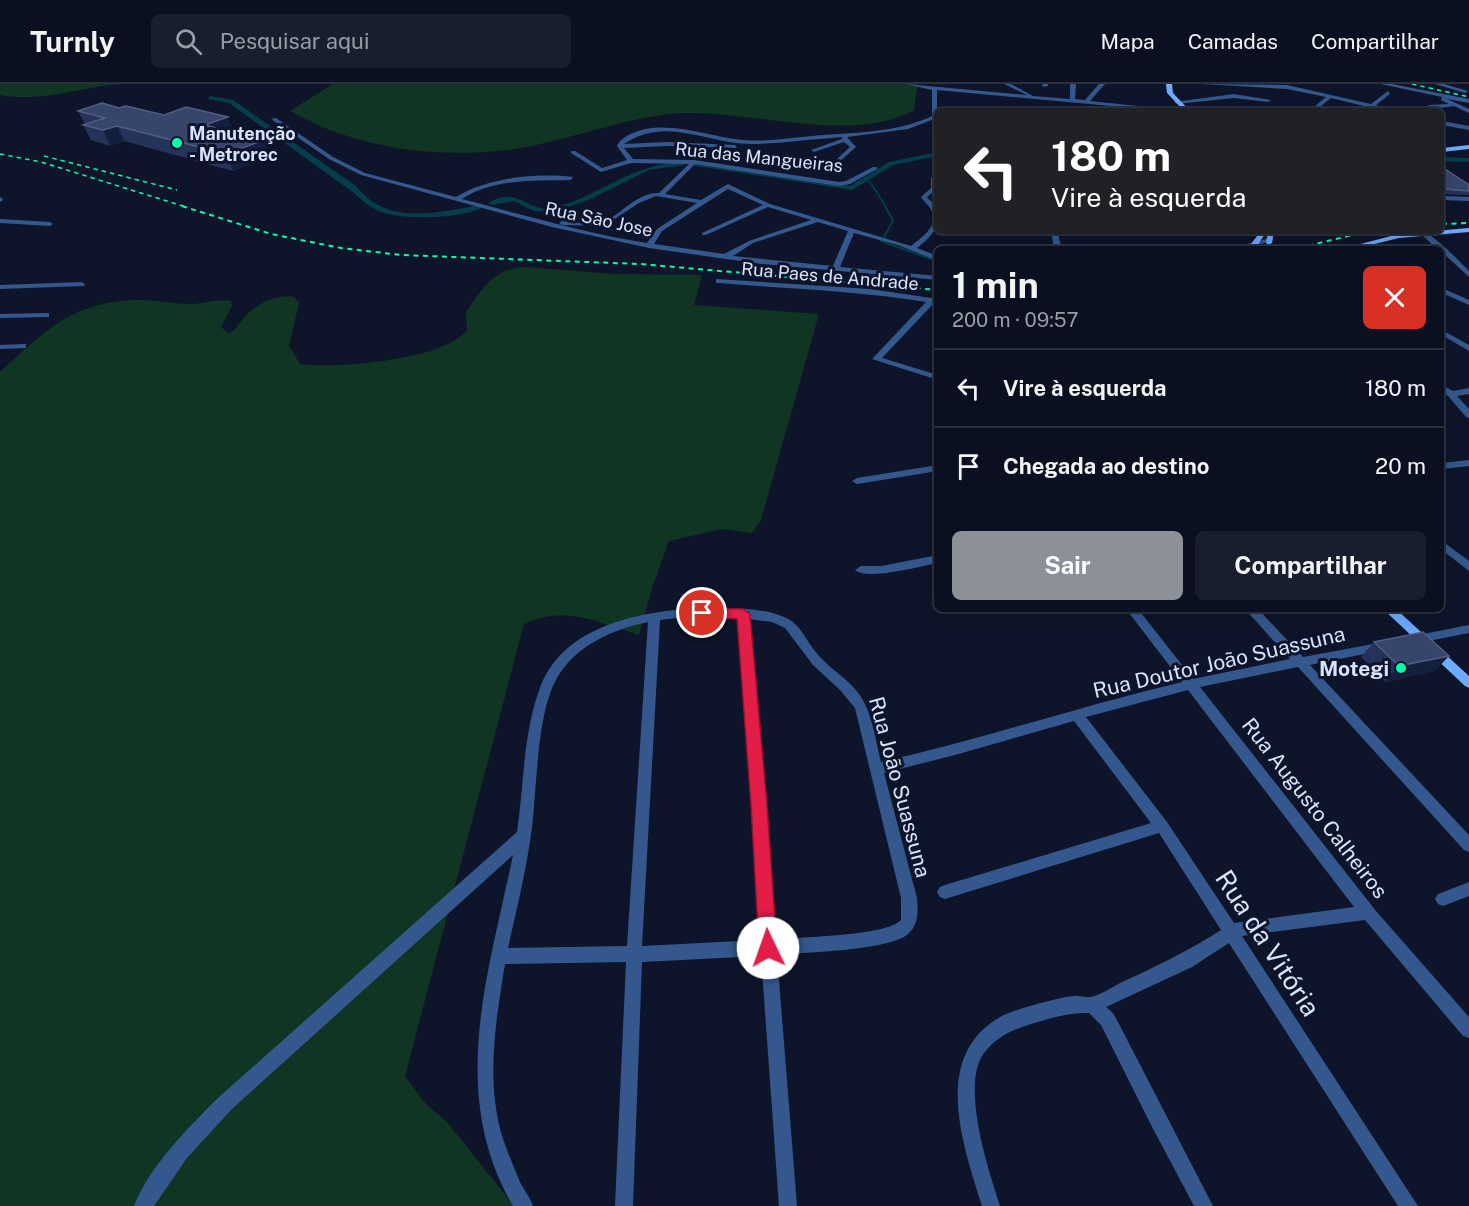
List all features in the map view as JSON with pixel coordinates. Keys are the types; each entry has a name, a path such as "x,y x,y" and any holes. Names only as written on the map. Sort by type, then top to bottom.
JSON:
{"main road":[{"path":"1169,84 1170,93 1184,108"},
{"path":"1444,150 1469,147"},
{"path":"1444,232 1469,230"},
{"path":"1270,241 1271,234"},
{"path":"1362,246 1381,239 1416,234"},
{"path":"1392,612 1469,683"}],"street":[{"path":"909,84 934,89 1146,108"},
{"path":"1007,84 1038,99"},
{"path":"1072,101 1073,84"},
{"path":"1086,102 1102,84"},
{"path":"1204,84 1279,85 1331,94 1383,108"},
{"path":"1384,84 1466,99 1469,93 1437,84"},
{"path":"1263,106 1279,85"},
{"path":"1314,85 1316,92"},
{"path":"934,89 935,108"},
{"path":"1368,108 1388,93"},
{"path":"1315,108 1331,94"},
{"path":"1177,102 1234,96 1268,100"},
{"path":"1451,96 1443,99 1469,111"},
{"path":"1427,108 1455,105"},
{"path":"620,146 623,141 633,136 668,130 688,130 743,142 844,137 909,127 934,118"},
{"name":"Rua São Jose","path":"274,119 353,170 552,225 649,246 725,257 934,278"},
{"path":"1444,123 1469,128"},
{"path":"814,150 844,137"},
{"path":"838,161 853,147 844,137"},
{"path":"620,146 668,144 738,147 743,142"},
{"path":"620,146 631,161"},
{"name":"Rua das Mangueiras","path":"573,152 601,170 631,161 694,162 839,184 848,183 875,168"},
{"path":"661,194 694,162"},
{"path":"456,200 471,189 490,184 571,178"},
{"path":"649,246 659,230 728,186 768,205 934,257"},
{"path":"934,189 924,198 934,210"},
{"path":"552,225 564,222 602,225 646,197 661,194 701,202"},
{"path":"1444,198 1469,198"},
{"path":"704,234 768,205"},
{"path":"725,257 751,242 818,220"},
{"path":"0,221 50,224"},
{"path":"912,249 930,232 934,225"},
{"path":"836,269 851,231"},
{"path":"1424,234 1438,246"},
{"path":"1254,246 1270,241"},
{"path":"1444,252 1469,275"},
{"name":"Rua Paes de Andrade","path":"719,281 817,290 884,292 934,300"},
{"path":"0,287 81,284"},
{"path":"1444,291 1469,303"},
{"path":"934,301 876,359 934,377"},
{"path":"0,316 46,315"},
{"path":"1444,334 1469,349"},
{"path":"0,347 23,346"},
{"path":"1444,390 1469,415"},
{"path":"1450,394 1469,391"},
{"path":"1444,466 1469,463"},
{"path":"857,481 934,469"},
{"path":"1444,547 1469,567"},
{"path":"861,570 881,570 934,560"},
{"name":"Rua Augusto Calheiros","path":"1134,612 1369,912 1469,1030"},
{"path":"1254,612 1469,845"},
{"path":"524,1206 497,1155 488,1112 485,1065 489,1014 524,835 539,718 551,675 562,661 603,630 622,622 654,616 720,613 743,614 788,1206"},
{"name":"Rua João Suassuna","path":"743,614 778,618 789,624 821,667 856,696 909,898 910,914 907,924 901,931 863,939 768,948"},
{"path":"624,1206 634,954 654,616"},
{"name":"Rua Doutor João Suassuna","path":"875,770 933,757 1076,714 1192,684 1469,629"},
{"name":"Rua da Vitória","path":"1076,714 1162,826 1409,1206"},
{"path":"945,892 1162,826"},
{"path":"143,1206 158,1179 196,1131 246,1083 524,835"},
{"path":"1443,899 1469,889"},
{"path":"991,1206 975,1155 968,1121 966,1094 969,1068 976,1049 988,1036 1008,1022 1073,1004 1092,1005 1186,962 1238,929 1369,912"},
{"path":"499,956 634,954 768,948"},
{"path":"1092,1005 1110,1024 1204,1206"}],"green space":[{"path":"0,84 121,84 45,96 15,97 0,95"},
{"path":"333,84 917,84 917,88 914,110 890,120 862,125 802,124 685,113 643,118 520,148 461,153 402,149 372,143 344,135 290,111"},
{"path":"524,267 615,274 702,275 694,305 819,314 761,520 752,533 722,529 669,541 652,588 639,635 595,621 568,616 540,618 524,624 405,1076 425,1103 447,1122 514,1206 0,1206 0,372 46,331 78,312 116,301 139,300 186,304 231,301 232,306 221,327 228,333 266,301 287,296 294,297 299,303 289,346 300,364 338,365 414,355 436,349 455,340 467,330 466,312 490,281 504,272"}],"building":[{"path":"102,103 164,115 186,107 228,117 205,125 264,140 226,154 117,126 103,130 83,125 105,118 78,111"},
{"path":"1444,168 1469,185 1469,191 1445,189"},
{"path":"1423,632 1449,656 1399,666 1374,642"}],"waterway":[{"path":"210,98 231,101 353,188 371,204 383,210 424,215 479,207"},
{"path":"693,165 852,188 891,163 934,155"},
{"path":"1444,159 1469,160"},
{"path":"492,203 515,199 536,210 553,210 570,205 647,169 682,164"},
{"path":"864,179 870,182 886,207"},
{"path":"884,237 893,221 885,206"},
{"path":"881,241 934,260"}],"railway":[{"path":"1412,84 1469,97"},
{"path":"0,154 41,162 186,207"},
{"path":"44,156 177,190"},
{"path":"182,206 271,234 341,248 401,255 640,264 934,290"},
{"path":"1444,224 1469,223"},
{"path":"1307,246 1357,234"}],"place":[{"name":"Manutenção - Metrorec","path":"177,143"},
{"name":"Motegi","path":"1401,668"}],"route":[{"path":"702,613 743,614 755,748 768,948"}]}
